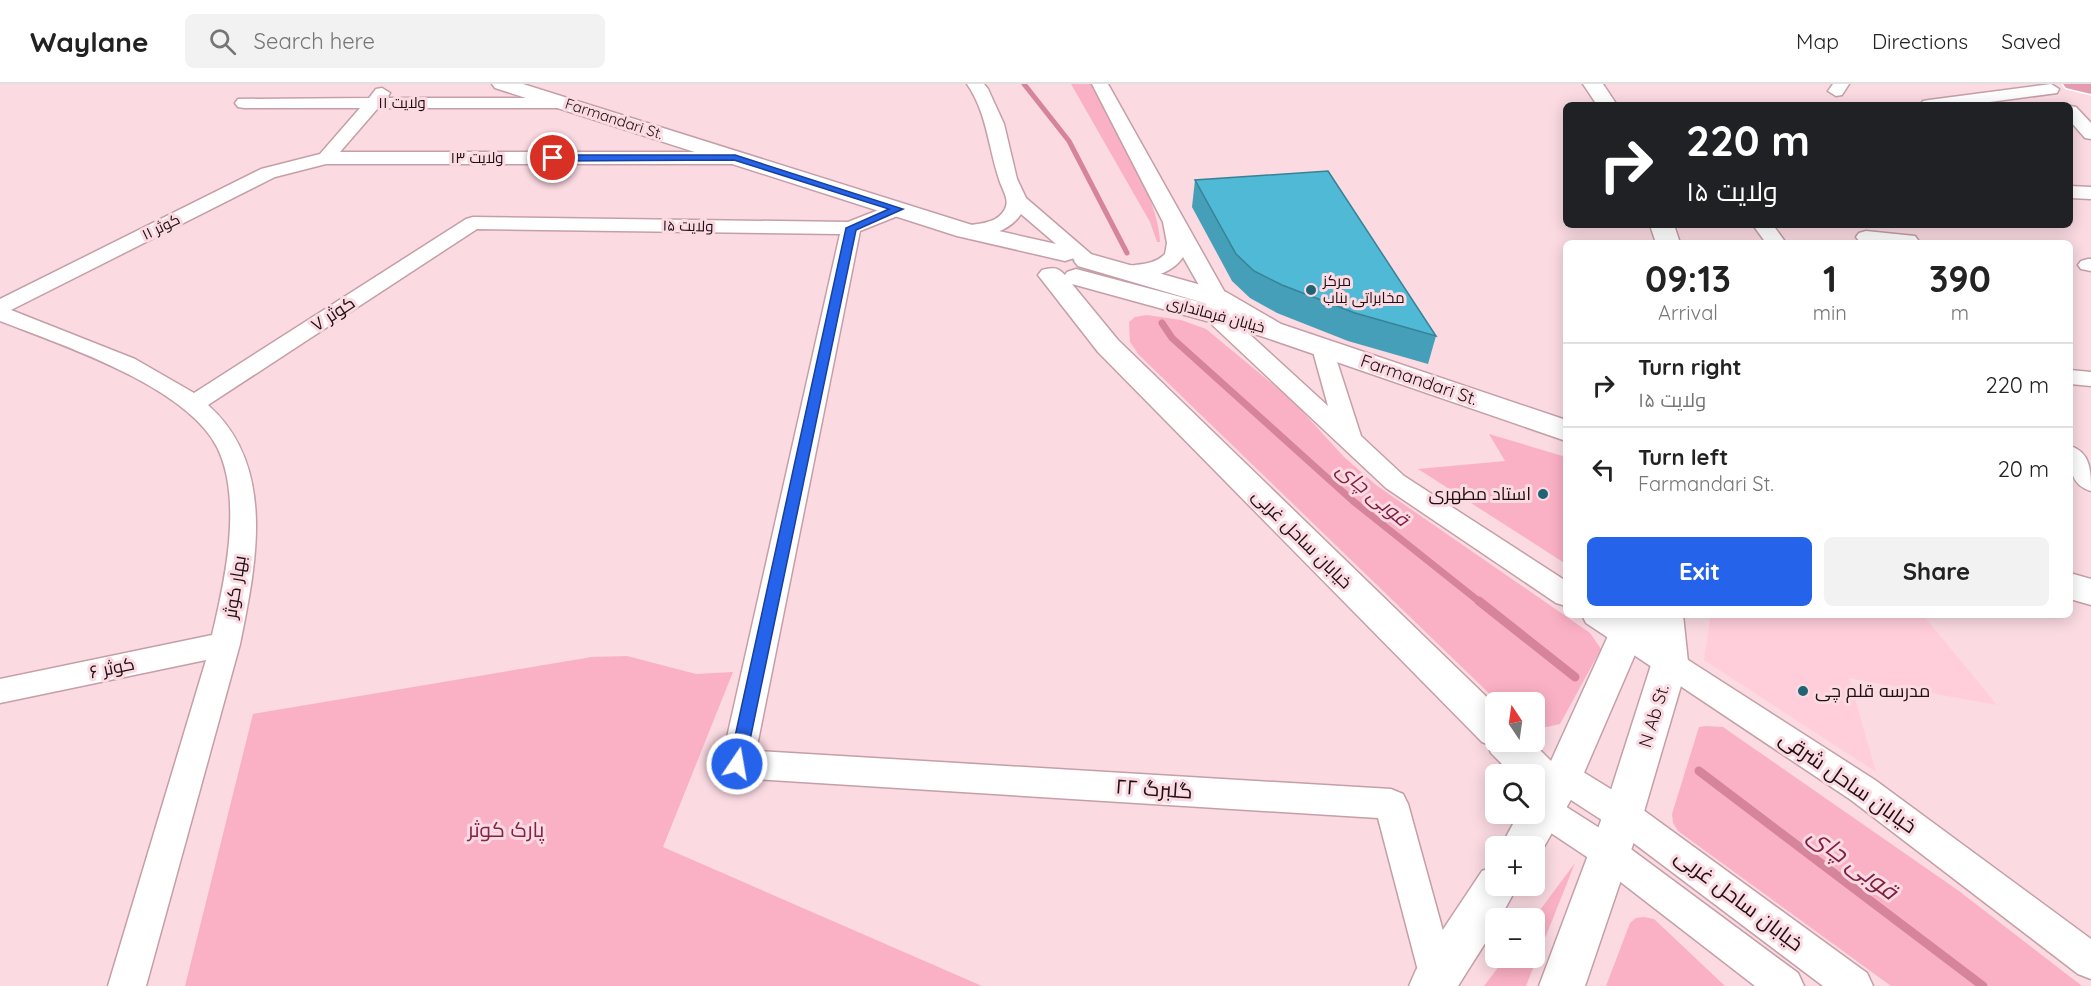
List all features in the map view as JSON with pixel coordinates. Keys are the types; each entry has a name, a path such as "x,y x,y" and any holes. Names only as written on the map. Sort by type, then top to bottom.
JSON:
{"highway":[{"path":"2073,84 2091,88"}],"main road":[{"name":"Farmandari St.","path":"502,84 898,209 1073,268"},
{"path":"1593,84 1605,102"},
{"path":"1073,268 1108,346"},
{"name":"خیابان فرمانداری","path":"1073,268 1125,272 1216,306 1271,330"},
{"name":"خیابان فرمانداری","path":"1073,268 1216,306"},
{"name":"خیابان ساحل غربی","path":"1073,268 1108,346 1485,720"},
{"name":"Farmandari St.","path":"1271,330 1563,430"},
{"path":"2073,587 2091,592"},
{"name":"N Ab St.","path":"1562,986 1616,834 1670,662 1665,618"},
{"path":"1528,836 1554,793 1623,622"},
{"path":"1515,752 1554,793"},
{"path":"1435,982 1490,896"}],"street":[{"path":"326,158 390,84"},
{"path":"975,84 980,89 995,124 1008,179 1017,201 1073,268"},
{"path":"1100,84 1216,306 1350,442 1395,482 1563,593"},
{"path":"1949,102 2048,87 2062,102"},
{"name":"ولایت ۱۱","path":"244,103 561,103"},
{"path":"2073,114 2091,134"},
{"name":"ولایت ۱۳","path":"326,158 735,158"},
{"name":"کوثر ۱۱","path":"0,307 268,173 326,158"},
{"path":"2073,192 2091,193"},
{"path":"966,231 982,231 999,225 1015,210 1017,201"},
{"name":"ولایت ۱۵","path":"473,223 851,228 898,209"},
{"path":"1125,272 1151,270 1170,261 1177,247 1173,221"},
{"name":"کوثر ۷","path":"192,405 473,223"},
{"name":"گلبرگ ۲۲","path":"851,228 737,764 1391,804 1435,982"},
{"path":"1866,237 1905,236"},
{"name":"بهار کوثر","path":"0,313 128,364 149,375 192,405 217,427 229,446 236,468 242,543 237,588 225,644 127,986"},
{"path":"1323,348 1350,442"},
{"path":"2073,377 2091,379"},
{"path":"2073,458 2091,482"},
{"name":"خیابان ساحل شرقی","path":"1623,622 1670,662 1863,790 2091,961"},
{"name":"کوثر ۶","path":"0,691 225,644"},
{"path":"1554,793 1616,834 1785,986"},
{"name":"خیابان ساحل غربی","path":"1616,834 1854,986"}],"shaded area":[{"name":"مدرسه قلم چی","path":"1711,618 1925,618 1997,705 1849,678 1876,772 1704,660"}],"green space":[{"path":"1071,84 1092,84 1144,184 1158,225 1160,242 1157,242 1150,222"},
{"path":"1147,315 1181,320 1206,329 1292,400 1344,457 1376,485 1563,614 1563,618 1568,618 1590,633 1601,649 1560,724 1545,727 1545,692 1488,692 1139,355 1130,342 1129,322 1135,317"},
{"path":"1489,434 1563,456 1563,562 1418,469 1505,461"},
{"name":"پارک کوثر","path":"627,656 696,674 733,672 663,847 982,986 185,986 253,714 592,657"},
{"path":"1699,727 1723,727 1959,891 2082,986 1891,986 1678,831 1673,823 1672,814"},
{"path":"1575,863 1545,938 1545,908 1541,908"},
{"path":"1636,918 1654,919 1725,986 1606,986 1630,923"},
{"path":"1498,968 1533,968 1526,986 1484,986"}],"building":[{"name":"مرکز مخابراتی بناب","path":"1328,171 1436,336 1355,313 1282,285 1254,271 1236,254 1195,180"}],"waterway":[{"name":"قوبی چای","path":"1024,84 1069,141 1127,253"},
{"name":"قوبی چای","path":"1162,323 1172,338 1353,501 1481,603"},
{"name":"قوبی چای","path":"1479,601 1575,677"},
{"name":"قوبی چای","path":"1699,771 1983,986"}],"place":[{"name":"مرکز مخابراتی بناب","path":"1311,290"},
{"name":"استاد مطهری","path":"1543,494"},
{"name":"مدرسه قلم چی","path":"1803,691"}],"route":[{"path":"553,158 735,158 898,209 851,228 737,764"}]}
